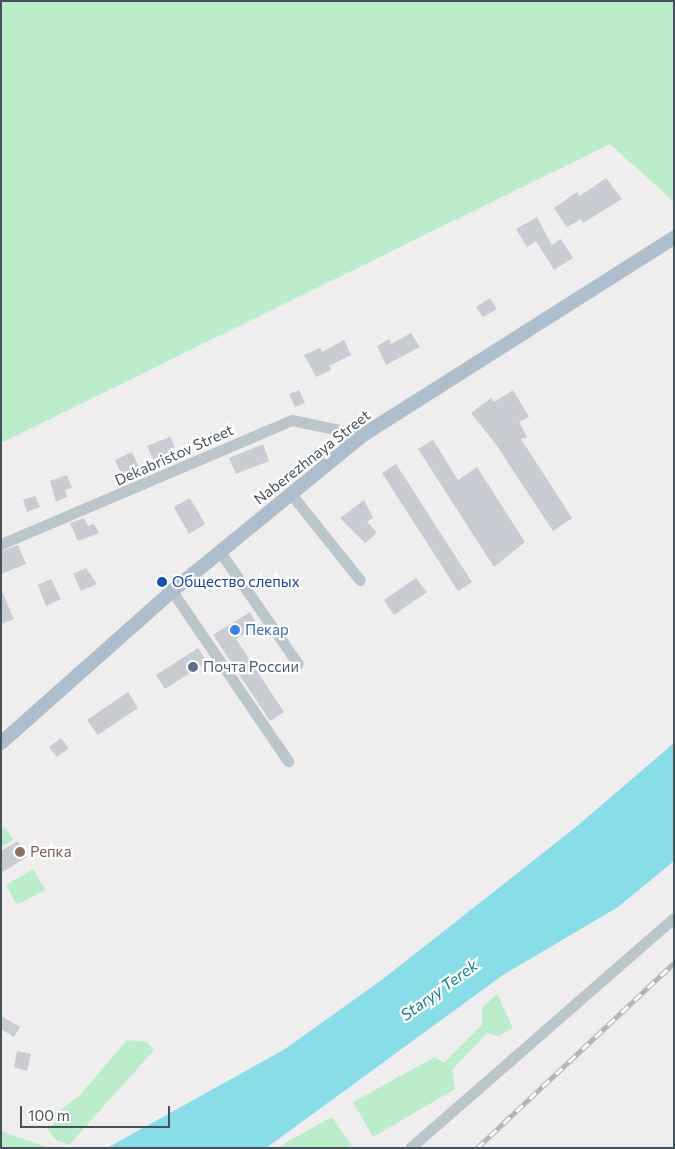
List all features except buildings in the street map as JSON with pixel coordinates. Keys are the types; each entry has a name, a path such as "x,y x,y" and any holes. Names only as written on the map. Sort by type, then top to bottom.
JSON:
{"main road":[{"name":"Naberezhnaya Street","path":"1,743 172,591 363,435 674,238"}],"street":[{"name":"Dekabristov Street","path":"1,544 292,420 363,435"},
{"path":"291,494 360,580"},
{"path":"220,552 298,664"},
{"path":"172,591 288,761"},
{"path":"410,1148 674,918"}],"green space":[{"path":"1,1 674,1 674,202 610,144 1,443"},
{"path":"5,827 13,840 1,847 1,829"},
{"path":"33,869 45,890 17,905 6,885"},
{"path":"497,994 513,1028 499,1036 487,1033 452,1070 455,1089 373,1137 353,1102 435,1057 444,1063 482,1025 482,1008"},
{"path":"127,1040 147,1042 154,1050 69,1145 56,1140 47,1129 58,1120 60,1110 79,1096"},
{"path":"332,1117 353,1148 276,1148"},
{"path":"1,1131 49,1148 1,1148"}],"water":[{"name":"Staryy Terek","path":"674,743 674,861 618,907 503,975 266,1148 107,1148 285,1049 383,979 576,827"}],"railway":[{"path":"477,1148 674,963"}],"place":[{"name":"Общество слепых","path":"162,582"},
{"name":"Пекар","path":"235,630"},
{"name":"Почта России","path":"193,667"},
{"name":"Репка","path":"20,852"}]}
